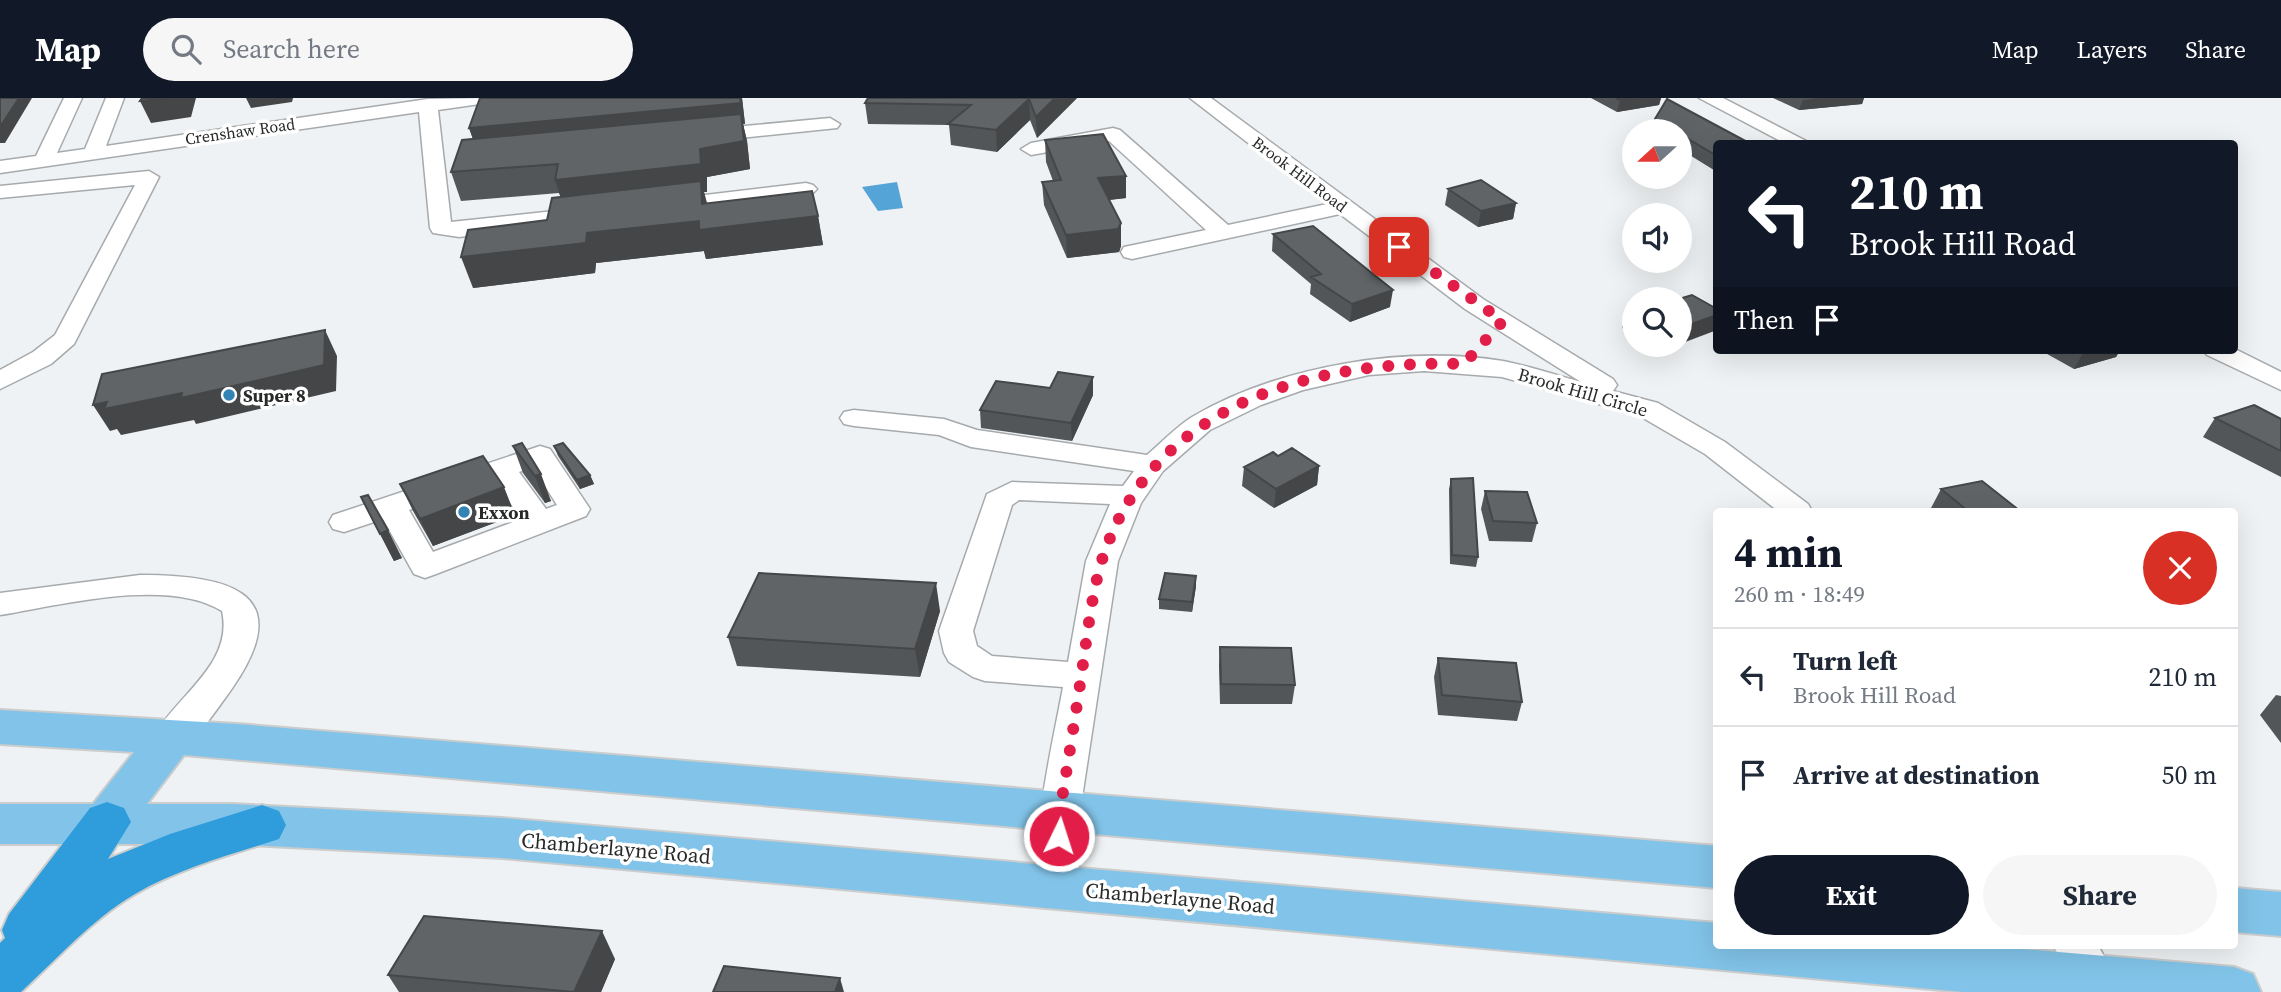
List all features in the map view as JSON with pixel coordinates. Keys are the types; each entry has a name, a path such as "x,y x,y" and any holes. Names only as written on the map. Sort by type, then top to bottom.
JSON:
{"highway":[{"path":"0,968 107,822"},
{"path":"0,977 68,916 116,879 162,856 262,825"}],"main road":[{"path":"0,727 173,736 1713,867"},
{"path":"107,822 173,736"},
{"name":"Chamberlayne Road","path":"0,824 107,822 262,825 516,839 1057,887 1713,935"},
{"path":"2238,911 2281,914"},
{"name":"Chamberlayne Road","path":"1906,949 2084,962 2218,991"}],"street":[{"path":"44,160 73,98"},
{"path":"93,153 115,98"},
{"name":"Crenshaw Road","path":"0,167 480,98"},
{"name":"Brook Hill Road","path":"1199,98 1474,304 1483,343 1648,409"},
{"path":"1708,98 1794,140"},
{"path":"428,105 440,163 439,222 448,231 612,212"},
{"path":"679,139 830,126"},
{"path":"1031,149 1113,134 1223,233"},
{"path":"0,192 149,177 65,339 42,359 0,381"},
{"path":"639,209 806,189"},
{"path":"1132,251 1344,207"},
{"name":"Brook Hill Circle","path":"1057,887 1060,811 1102,561 1131,496 1153,465 1200,424 1251,399 1295,384 1369,366 1424,363 1483,343 1548,379 1648,409 1715,448 1793,508"},
{"path":"2224,354 2281,382"},
{"path":"854,418 944,427 971,438 1153,465"},
{"path":"344,522 501,468 540,523 425,568 391,506"},
{"path":"1081,676 985,668 961,653 956,631 999,501 1012,491 1131,496"},
{"path":"0,604 110,589 164,585 201,588 223,594 233,601 243,617 241,638 222,672 173,736"}],"water":[{"path":"897,182 903,208 878,211 862,187"}],"building":[{"path":"0,98 19,98 0,127"},
{"path":"142,98 166,98 140,101"},
{"path":"480,98 740,98 741,103 469,128"},
{"path":"868,98 1055,98 1036,117 1029,99 996,130 948,124 971,105 865,103"},
{"path":"1667,99 1744,140 1713,140 1713,154 1692,141 1692,119 1655,119"},
{"path":"741,114 744,141 700,149 701,164 555,180 558,164 451,172 462,140"},
{"path":"1103,134 1126,176 1098,178 1121,223 1118,229 1066,235 1042,182 1061,180 1045,140"},
{"path":"1481,180 1516,203 1481,211 1448,189"},
{"path":"701,181 702,204 812,191 818,216 699,230 699,221 587,233 586,243 461,257 468,230 547,220 552,198"},
{"path":"1313,226 1393,290 1352,304 1311,277 1321,274 1273,234"},
{"path":"1692,295 1713,307 1713,316 1692,324"},
{"path":"325,330 324,365 181,398 182,393 104,409 107,402 93,405 102,374"},
{"path":"1058,372 1093,377 1071,423 980,410 996,381 1050,388"},
{"path":"2254,405 2281,419 2281,451 2215,418"},
{"path":"522,443 541,474 535,476 513,446"},
{"path":"563,443 590,475 577,480 554,446"},
{"path":"1292,448 1319,466 1276,489 1244,467 1273,452 1278,456"},
{"path":"483,456 504,487 420,519 400,484"},
{"path":"1473,478 1478,557 1452,555 1451,479"},
{"path":"1982,481 2016,508 1964,508 1941,489"},
{"path":"1485,491 1527,492 1537,523 1493,521"},
{"path":"368,495 388,530 380,534 361,497"},
{"path":"759,573 936,583 915,649 728,637"},
{"path":"1165,573 1196,576 1192,602 1159,599"},
{"path":"1220,647 1291,648 1295,685 1221,684"},
{"path":"1438,658 1516,663 1522,702 1442,695"},
{"path":"424,916 602,931 574,992 388,975"},
{"path":"724,966 840,978 835,992 713,992"}],"place":[{"name":"Super 8","path":"229,395"},
{"name":"Exxon","path":"464,512"}],"route":[{"path":"1059,836 1060,811 1089,622 1102,561 1126,503 1153,465 1200,424 1251,399 1295,384 1369,366 1464,364 1503,321 1474,304 1399,247"}]}
